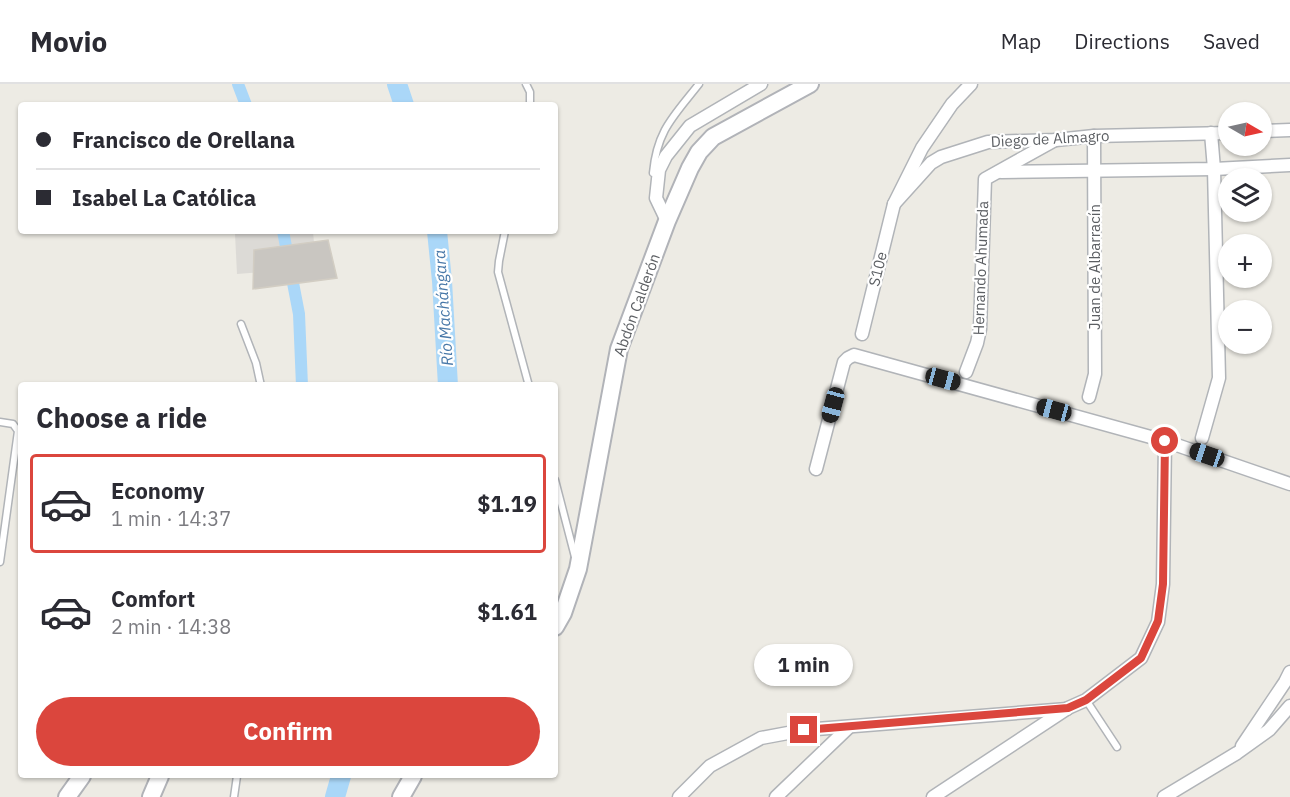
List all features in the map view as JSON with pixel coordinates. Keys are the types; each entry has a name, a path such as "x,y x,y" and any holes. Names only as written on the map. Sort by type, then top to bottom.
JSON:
{"street":[{"path":"667,221 656,198 659,170 666,156 690,126 761,84"},
{"name":"Abdón Calderón","path":"558,622 578,569 619,349 667,221 690,168 699,152 714,137 810,84"},
{"name":"S10e","path":"862,334 894,204 922,148 952,104 970,84"},
{"path":"1272,131 1290,130"},
{"path":"1202,438 1219,378 1214,169 1211,133"},
{"name":"Diego de Almagro","path":"894,204 931,163 941,157 988,142 1056,140 1094,136 1218,133"},
{"name":"Juan de Albarracín","path":"1089,397 1095,374 1094,136"},
{"path":"1001,171 1056,140"},
{"name":"Diego de Almagro","path":"1001,171 1214,169 1290,165"},
{"name":"Hernando Ahumada","path":"966,372 980,329 984,184 988,177 1001,171"},
{"path":"816,469 844,362 854,355 1165,441 1290,484"},
{"path":"933,797 1068,708 1086,700 1141,658 1158,621 1163,584 1165,441"},
{"path":"1237,753 1290,672"},
{"path":"1164,797 1237,753 1269,730 1290,706"},
{"path":"679,797 689,791 710,766 760,738 804,730 1068,708"},
{"path":"777,797 848,728"},
{"path":"67,797 81,778"},
{"path":"151,797 159,778"},
{"path":"401,797 411,778"}],"lane":[{"path":"526,84 530,93 530,102"},
{"path":"656,188 653,173 655,151 664,129 699,84"},
{"path":"504,234 498,272 528,382"},
{"path":"241,324 256,363 260,382"},
{"path":"0,422 13,424 18,431 0,562"},
{"path":"558,492 578,569"},
{"path":"1086,700 1117,747"},
{"path":"234,797 237,778"}],"shaded area":[{"path":"235,234 313,234 316,268 237,274"}],"building":[{"path":"328,240 337,278 253,289 254,250"}],"waterway":[{"path":"238,84 245,102"},
{"name":"Río Machángara","path":"397,84 403,102"},
{"path":"284,234 299,314 302,382"},
{"name":"Río Machángara","path":"437,234 448,382"},
{"name":"Río Machángara","path":"335,797 340,778"}],"route":[{"path":"804,730 1068,708 1086,700 1141,658 1158,621 1163,584 1165,441"}]}
